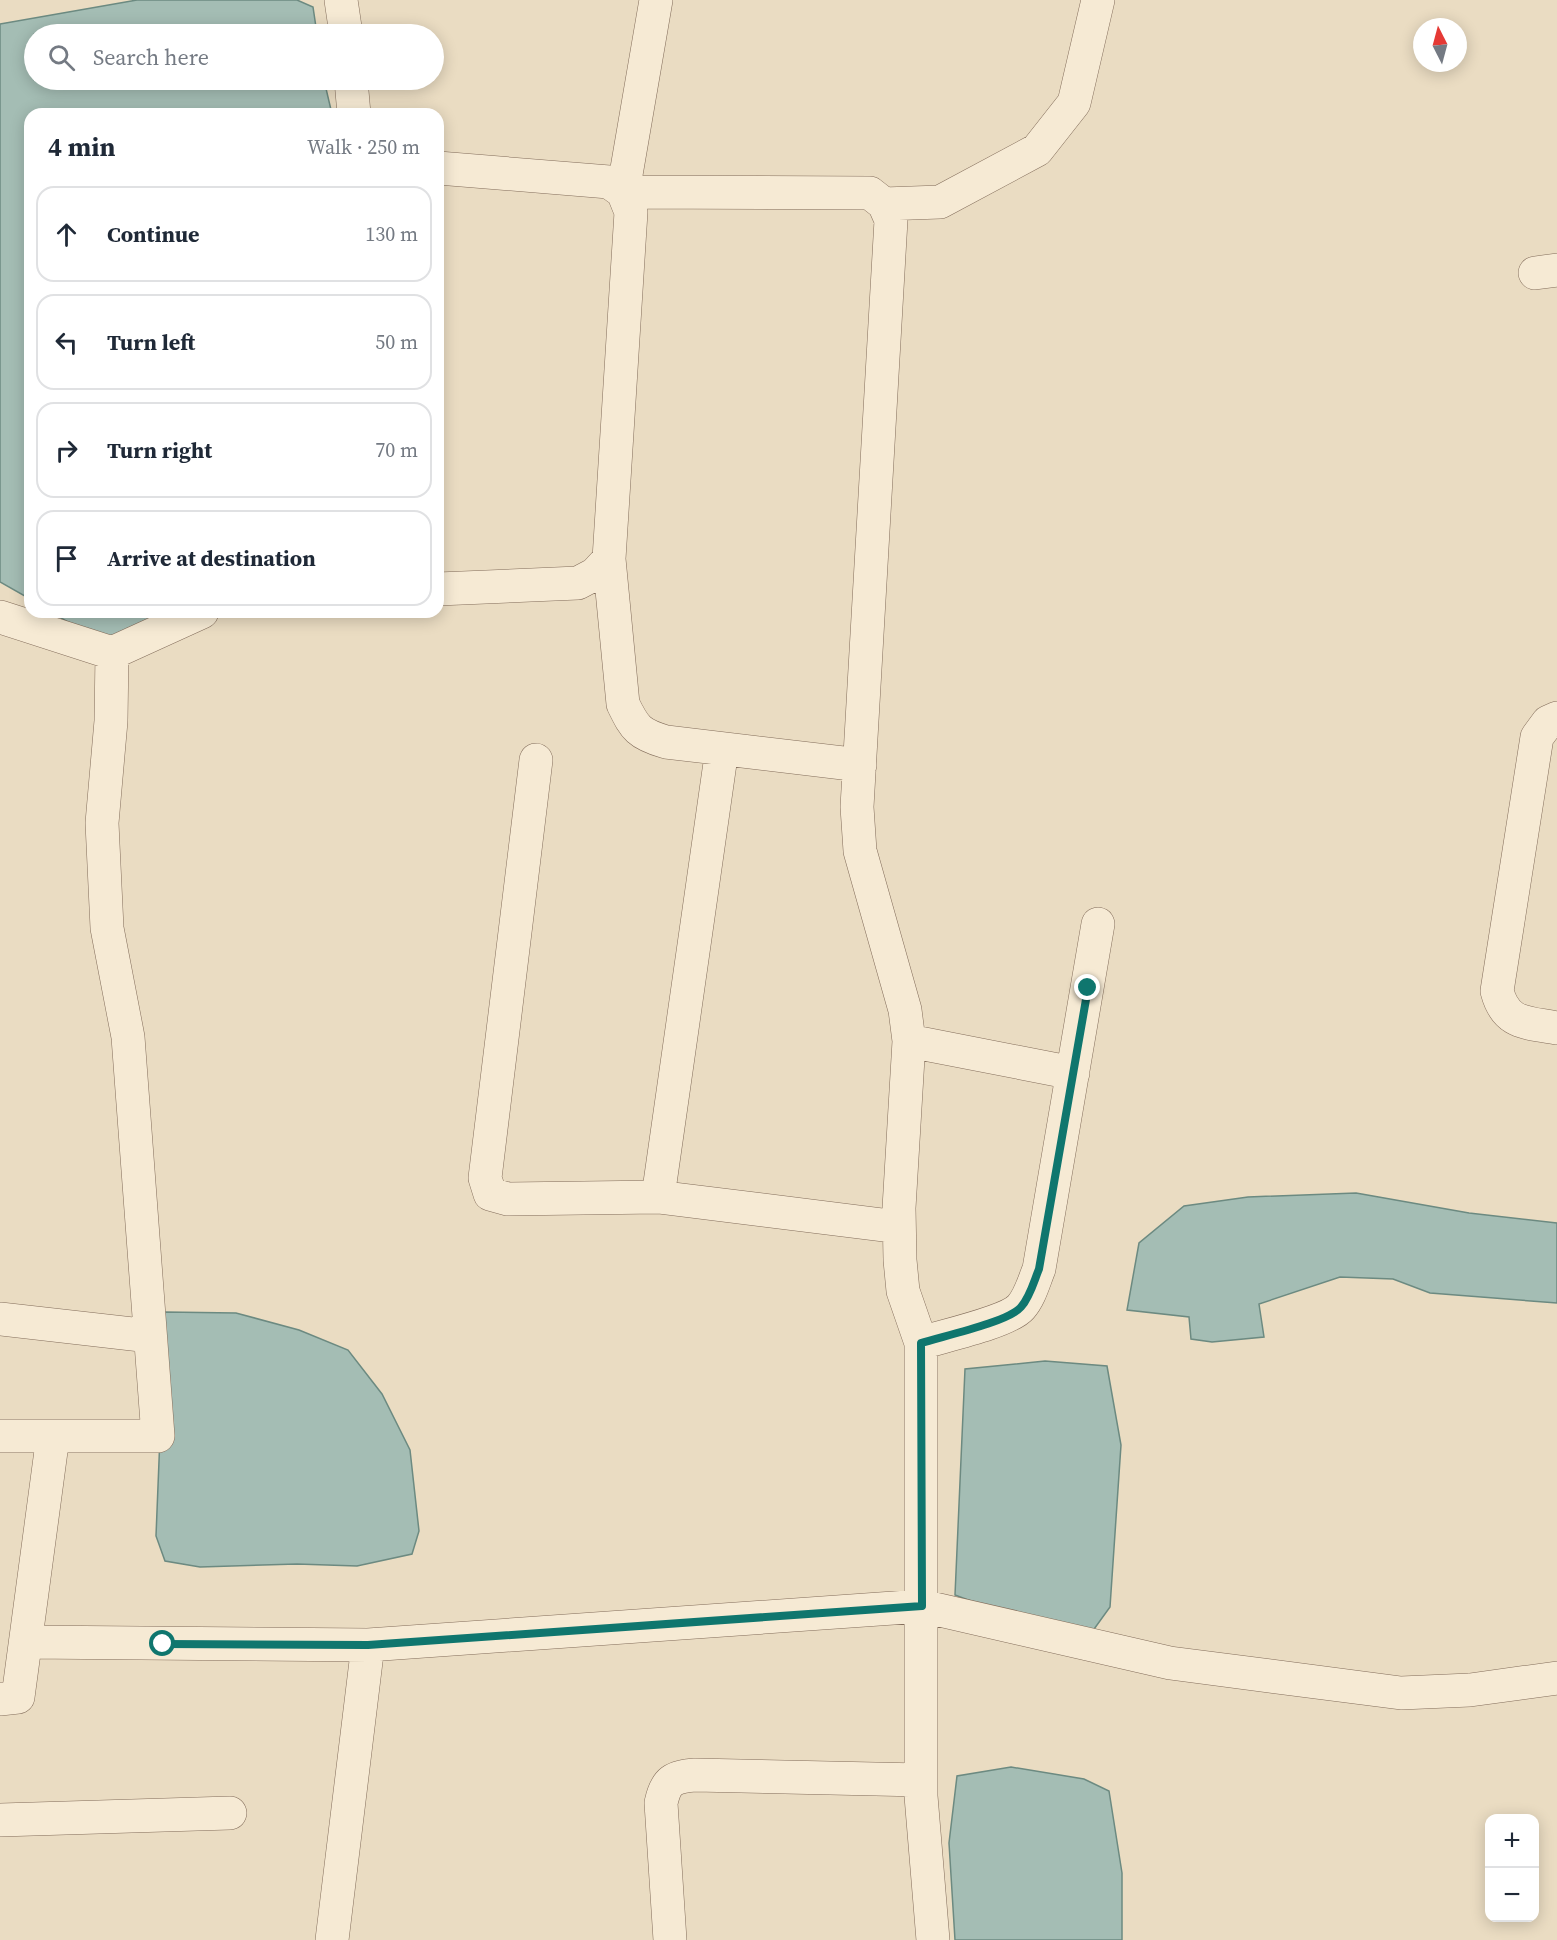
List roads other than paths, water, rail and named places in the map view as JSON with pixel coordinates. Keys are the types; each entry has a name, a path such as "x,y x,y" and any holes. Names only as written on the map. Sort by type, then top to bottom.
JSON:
{"street":[{"path":"656,0 623,192 631,212 609,559 623,704 633,726 647,736 666,742 860,765"},
{"path":"884,204 940,202 1037,150 1074,103 1098,0"},
{"path":"343,1 345,24"},
{"path":"352,90 353,108"},
{"path":"444,168 609,182 623,192 870,194 884,204 891,220 857,807 860,851 903,999 909,1041 899,1227 903,1291 921,1343 921,1780 933,1940"},
{"path":"444,589 578,582 595,574 609,559"},
{"path":"0,618 112,653 189,618"},
{"path":"0,1436 158,1436 128,1037 107,928 102,823 111,721 112,653"},
{"path":"1557,718 1548,722 1537,737 1497,991 1501,1008 1512,1019 1557,1028"},
{"path":"658,1197 722,749"},
{"path":"536,760 485,1178 490,1194 508,1199 658,1197 899,1227"},
{"path":"921,1343 1006,1317 1021,1307 1039,1269 1098,924"},
{"path":"909,1041 1073,1073"},
{"path":"0,1319 150,1336"},
{"path":"0,1699 18,1697 53,1436"},
{"path":"27,1642 368,1645 922,1606 1170,1663 1401,1693 1470,1690 1557,1678"},
{"path":"332,1940 368,1645"},
{"path":"670,1940 661,1803 664,1788 677,1777 921,1780"},
{"path":"0,1820 230,1813"}],"water":[{"path":"137,0 297,0 313,7 316,24 24,24 24,90 326,90 331,108 24,108 24,596 0,582 0,24"},
{"path":"61,618 160,618 108,646"},
{"path":"1356,1193 1469,1213 1557,1223 1557,1303 1430,1293 1393,1279 1340,1277 1259,1304 1264,1337 1212,1342 1191,1339 1189,1317 1127,1310 1139,1243 1184,1206 1248,1197"},
{"path":"165,1312 236,1313 299,1330 348,1350 382,1394 410,1450 419,1531 412,1554 357,1566 297,1564 200,1567 165,1561 156,1536"},
{"path":"1045,1361 1107,1366 1121,1445 1110,1607 1084,1643 955,1595 965,1369"},
{"path":"1011,1767 1084,1779 1109,1791 1122,1873 1122,1940 955,1940 949,1843 957,1776"}]}
